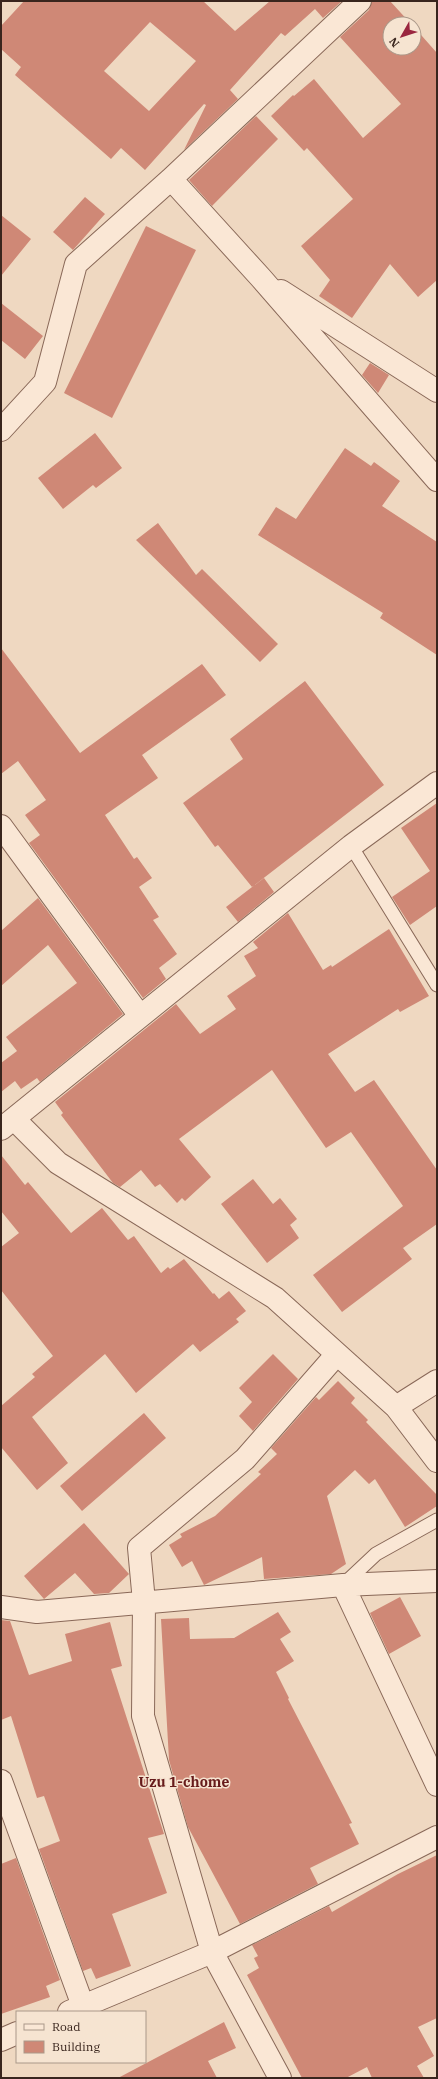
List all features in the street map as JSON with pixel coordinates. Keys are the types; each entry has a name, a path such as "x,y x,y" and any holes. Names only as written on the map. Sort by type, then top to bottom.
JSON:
{"street":[{"path":"1,430 45,382 76,264 171,179 360,1"},
{"path":"171,179 261,278 437,480"},
{"path":"261,278 437,391"},
{"path":"437,783 351,846 7,1124 58,1164 275,1298 396,1407 437,1461"},
{"path":"1,826 140,1016"},
{"path":"280,2078 212,1952 143,1716 144,1602 139,1548 245,1459 337,1354"},
{"path":"396,1407 437,1381"},
{"path":"1,1608 37,1612 343,1585 437,1580"},
{"path":"343,1585 437,1785"},
{"path":"1,1781 76,2009 212,1952 437,1837"},
{"path":"1,2040 16,2033"}],"lane":[{"path":"351,846 437,984"},
{"path":"343,1585 376,1554 437,1520"}],"building":[{"path":"24,1 203,1 235,31 270,1 342,1 323,18 315,9 285,36 281,33 230,90 238,99 184,150 206,105 204,104 145,170 121,148 111,159 15,75 21,67 1,49 1,26","holes":["150,22 196,61 149,111 104,71"]},
{"path":"372,1 390,1 404,16 382,16 382,56 422,56 422,36 437,53 437,280 418,297 390,264 352,318 319,296 330,280 301,246 353,199 307,148 304,151 271,116 293,95 294,96 314,79 363,138 401,104 340,37 369,10"},
{"path":"256,116 278,139 212,206 189,180"},
{"path":"85,197 105,214 73,250 53,232"},
{"path":"1,215 31,239 1,276"},
{"path":"146,226 196,250 112,418 64,393"},
{"path":"1,303 43,336 25,359 1,340"},
{"path":"370,363 389,375 378,393 362,375"},
{"path":"95,433 122,468 96,488 93,485 63,509 38,478"},
{"path":"345,448 371,466 374,462 400,481 382,506 437,542 437,655 380,618 383,613 258,535 276,507 296,519"},
{"path":"158,523 196,575 202,569 278,644 260,662 136,540"},
{"path":"1,648 80,753 202,664 226,695 142,755 158,778 105,815 134,859 137,857 152,878 139,887 159,917 153,920 177,954 159,968 166,979 143,998 29,843 40,835 25,815 46,800 18,761 1,774"},
{"path":"305,681 384,785 252,887 218,845 215,847 183,803 243,759 230,739"},
{"path":"437,803 437,906 410,925 392,897 430,871 401,828"},
{"path":"264,878 274,892 238,922 226,907"},
{"path":"38,898 123,1014 40,1082 37,1078 21,1089 15,1081 1,1092 1,1063 17,1051 6,1037 77,983 48,945 1,986 1,931"},
{"path":"288,913 323,970 331,965 332,967 389,929 429,996 400,1012 398,1009 328,1054 355,1092 374,1080 437,1170 437,1224 403,1248 412,1259 342,1312 313,1275 403,1206 351,1132 326,1148 272,1070 179,1139 211,1177 185,1201 182,1198 177,1203 160,1184 155,1187 141,1170 120,1187 113,1183 61,1115 63,1113 55,1102 176,1004 200,1034 236,1009 227,996 256,976 244,956 258,948 253,942"},
{"path":"1,1155 25,1185 28,1182 71,1233 102,1208 128,1240 134,1236 161,1273 168,1267 170,1269 184,1259 213,1294 214,1293 219,1299 229,1291 246,1311 236,1319 239,1322 200,1352 193,1344 136,1393 105,1354 32,1417 68,1463 37,1490 1,1447 1,1406 35,1377 32,1374 53,1356 1,1290 1,1247 19,1233 1,1211"},
{"path":"253,1179 273,1204 280,1198 297,1219 290,1225 299,1238 267,1263 221,1204"},
{"path":"273,1354 298,1379 253,1431 239,1416 252,1402 239,1388"},
{"path":"338,1381 355,1398 351,1403 368,1420 366,1422 437,1495 437,1506 405,1527 375,1479 369,1484 355,1470 327,1496 346,1564 331,1574 264,1579 262,1557 204,1585 192,1561 182,1567 169,1545 182,1537 180,1534 215,1516 261,1474 258,1472 277,1454 271,1448 316,1397 319,1400"},
{"path":"144,1413 166,1438 82,1511 60,1486"},
{"path":"84,1523 129,1574 109,1593 94,1594 75,1573 44,1599 24,1576"},
{"path":"400,1597 421,1636 389,1654 370,1613"},
{"path":"278,1612 291,1632 280,1639 294,1661 276,1672 289,1698 288,1699 352,1823 349,1824 359,1844 310,1868 318,1884 240,1924 188,1827 169,1760 161,1619 189,1618 190,1639 234,1638"},
{"path":"1,1620 10,1621 29,1675 72,1661 65,1634 110,1622 122,1666 111,1669 164,1834 148,1838 167,1893 112,1914 131,1966 96,1979 91,1968 83,1971 39,1849 60,1841 44,1796 37,1798 11,1716 1,1720"},
{"path":"437,1855 437,2018 418,2027 434,2056 417,2066 424,2078 372,2078 367,2067 346,2078 302,2078 247,1975 259,1968 254,1958 258,1956 252,1945 329,1906 332,1912 398,1874"},
{"path":"16,1858 60,1980 46,1986 50,1997 1,2014 1,1864"},
{"path":"224,2022 236,2048 208,2061 217,2078 118,2078"}],"district":[{"name":"Uzu 1-chome","path":"184,1782"}]}
